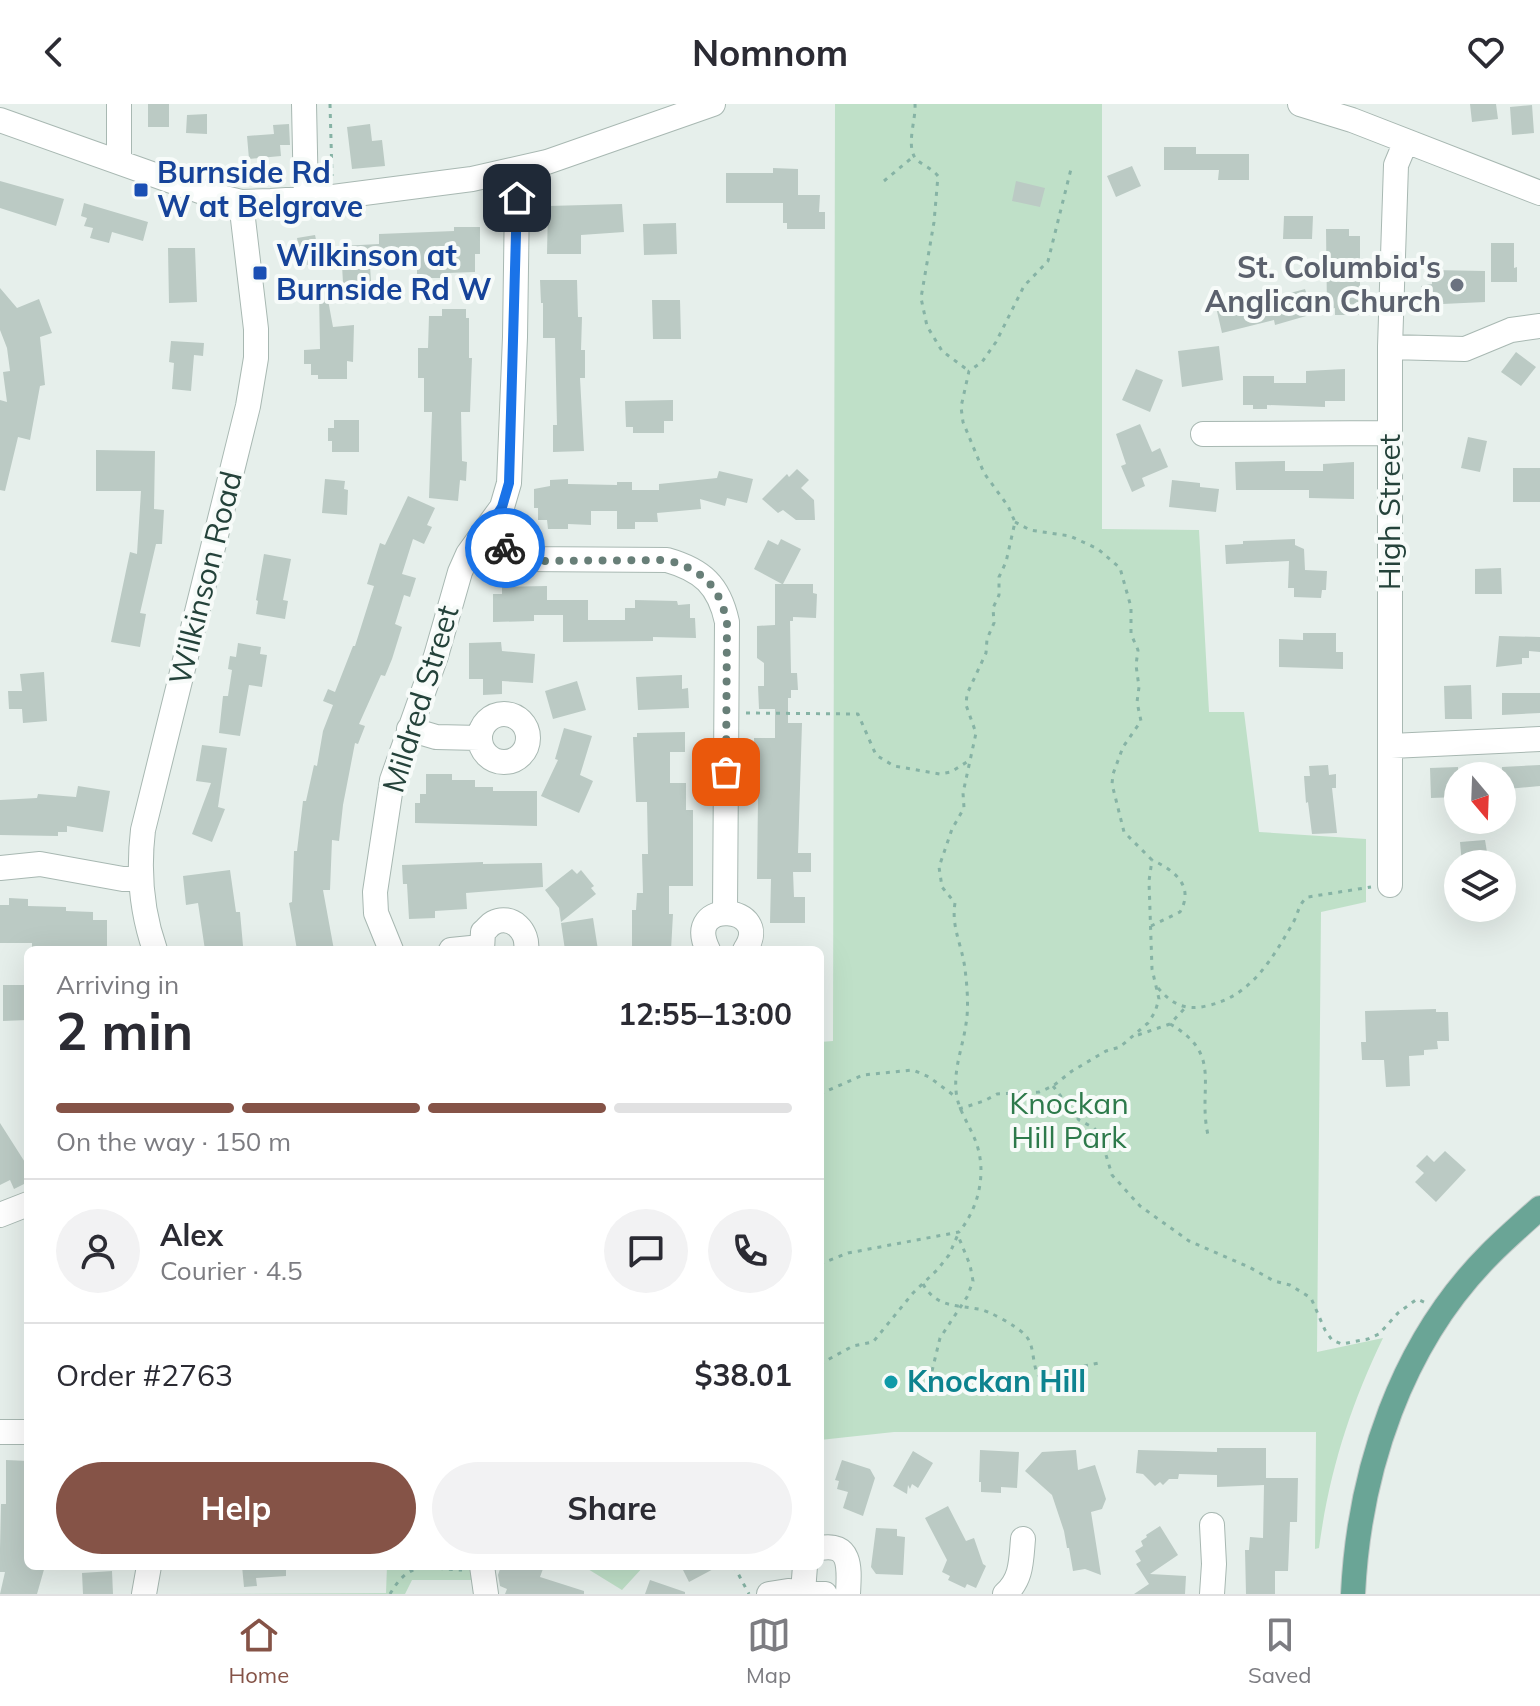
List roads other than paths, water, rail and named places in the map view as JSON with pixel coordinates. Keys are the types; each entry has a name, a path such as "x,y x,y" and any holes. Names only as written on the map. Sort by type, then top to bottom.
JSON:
{"main road":[{"path":"1353,1594 1355,1558 1373,1460 1398,1392 1443,1312 1488,1256 1540,1208"}],"street":[{"path":"119,104 119,161"},
{"path":"304,104 306,199"},
{"path":"0,120 208,194 241,202 333,197 514,171 587,149 713,104"},
{"path":"1300,104 1540,193"},
{"name":"High Street","path":"1390,885 1390,347 1396,165 1406,141"},
{"name":"Mildred Street","path":"389,946 376,913 375,892 392,780 436,656 460,572 468,554 502,507 509,483 517,198 514,171"},
{"name":"Wilkinson Road","path":"154,946 147,927 140,879 140,855 149,802 237,461 254,371 254,296 241,202"},
{"path":"1390,347 1465,349 1511,330 1540,326"},
{"path":"1203,434 1390,433"},
{"path":"486,532 523,559 667,560 686,566 702,576 722,601 727,622 725,911"},
{"path":"409,729 436,737 480,738"},
{"path":"1391,746 1540,739"},
{"path":"0,868 40,864 123,879 140,879"},
{"path":"706,946 703,930 716,914 725,911 743,918 748,926 750,935 746,946"},
{"path":"482,946 483,932 494,923 508,920 521,927 528,941 527,946"},
{"path":"0,1215 24,1206"},
{"path":"0,1432 24,1432"},
{"path":"1212,1525 1212,1594"},
{"path":"1005,1594 1015,1585 1023,1539"},
{"path":"824,1548 837,1549 845,1555 849,1563 848,1594"},
{"path":"144,1594 148,1570"},
{"path":"473,1570 486,1594"},
{"path":"769,1594 788,1591 814,1593 806,1570"}],"place":[{"name":"Burnside Rd W at Belgrave","path":"141,190"},
{"name":"Wilkinson at Burnside Rd W","path":"260,273"},
{"name":"St. Columbia's Anglican Church","path":"1457,285"},
{"name":"Knockan Hill","path":"891,1382"}],"park label":[{"name":"Knockan Hill Park","path":"1069,1121"}]}
